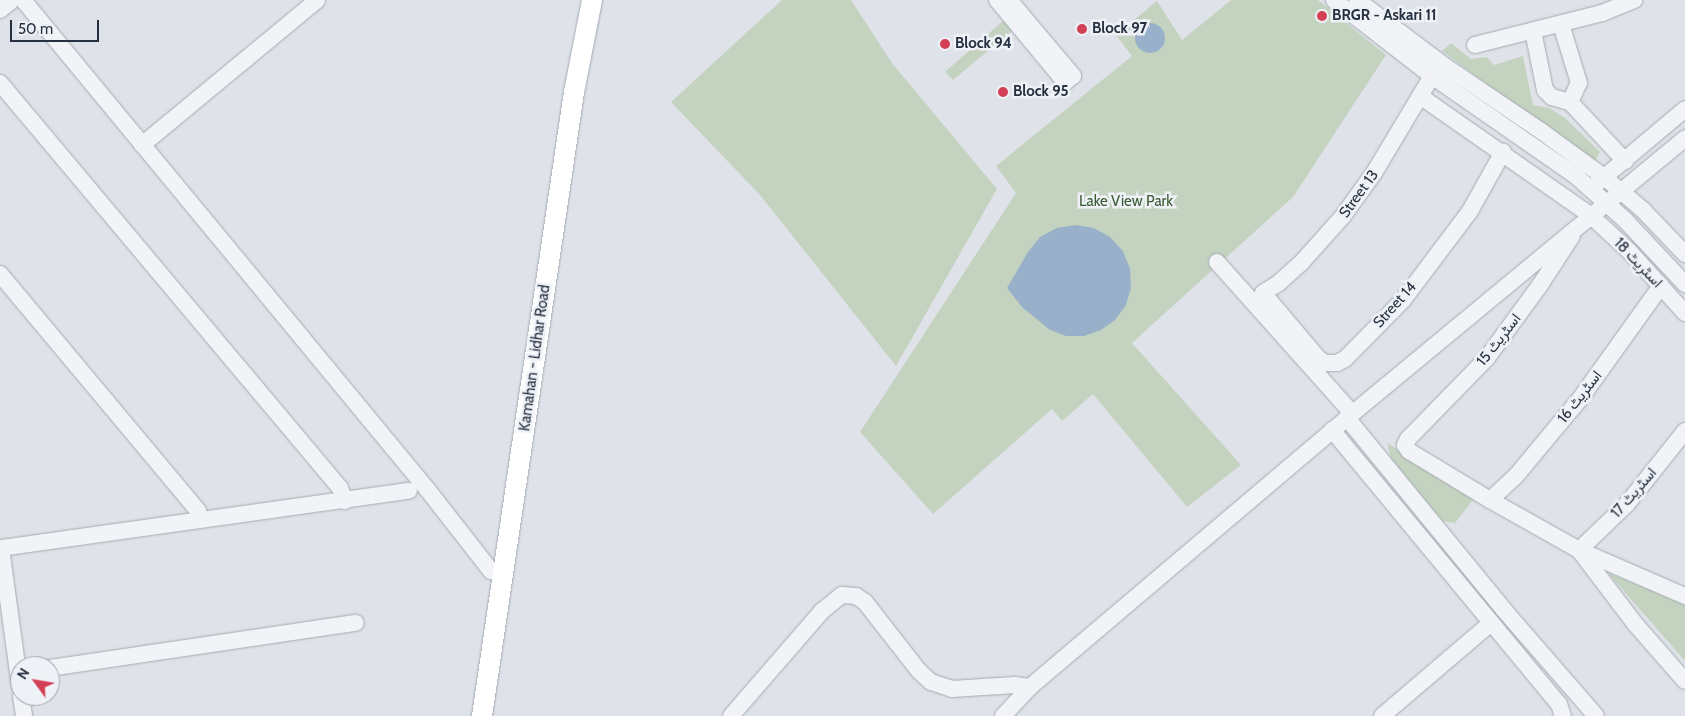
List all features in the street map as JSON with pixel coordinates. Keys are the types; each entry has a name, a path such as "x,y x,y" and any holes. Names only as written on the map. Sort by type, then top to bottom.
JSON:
{"main road":[{"name":"Kamahan - Lidhar Road","path":"482,716 573,102 592,0"}],"street":[{"path":"0,10 10,2 8,0"},
{"path":"24,0 491,571 504,574"},
{"path":"142,145 317,0"},
{"path":"996,0 1012,8"},
{"path":"1334,0 1432,76 1576,176 1606,202 1685,284"},
{"path":"1357,0 1424,51 1604,177 1643,210 1685,254"},
{"path":"1475,45 1602,13 1634,0"},
{"path":"1561,24 1579,83 1570,102"},
{"path":"1533,31 1545,90 1552,97 1570,102 1625,161"},
{"name":"Street 13","path":"1263,293 1279,283 1302,262 1343,216 1374,173 1432,76"},
{"path":"0,83 340,488 345,501"},
{"name":"اسٹریٹ 18","path":"1420,96 1503,152 1585,219 1630,252 1685,313"},
{"path":"1591,189 1685,109"},
{"path":"1002,716 1030,687 1349,415 1685,138"},
{"name":"Street 14","path":"1263,293 1318,358 1325,363 1337,364 1403,300 1470,212 1503,152"},
{"name":"اسٹریٹ 15","path":"1490,500 1409,451 1405,445 1408,439 1487,358 1585,219"},
{"path":"1216,262 1349,415 1504,610 1596,716"},
{"path":"0,274 198,511 201,520"},
{"name":"اسٹریٹ 16","path":"1490,500 1515,477 1580,399 1661,286"},
{"path":"1332,430 1560,704 1563,716"},
{"name":"اسٹریٹ 17","path":"1579,550 1627,504 1685,431"},
{"path":"16,656 0,545 345,501 408,491"},
{"path":"1490,500 1579,550 1685,596"},
{"path":"1579,550 1636,625 1685,682"},
{"path":"731,716 822,611 842,595 856,596 865,602 919,671 930,682 952,689 1015,685 1030,687"},
{"path":"60,667 356,623"},
{"path":"1382,716 1491,623"}],"green space":[{"path":"782,0 851,0 892,63 997,189 896,366 760,195 671,102"},
{"name":"Lake View Park","path":"1231,0 1318,0 1386,55 1293,197 1132,343 1241,465 1187,507 1093,394 1062,421 1052,409 933,514 860,432 1016,193 996,166 1132,56 1116,35 1157,1 1182,40"},
{"path":"1004,20 1013,30 953,80 945,72"},
{"path":"1451,43 1471,59 1487,57 1494,65 1523,56 1533,105 1549,108 1565,118 1600,152 1594,163 1442,51"},
{"path":"1387,443 1476,496 1455,523 1442,521 1391,458"},
{"path":"1608,573 1685,604 1685,661"}],"water":[{"path":"1150,23 1156,24 1164,32 1164,44 1156,52 1150,53 1144,52 1136,44 1135,38 1136,32 1144,24"},
{"path":"1075,225 1094,228 1110,237 1123,251 1130,269 1131,288 1126,305 1115,320 1101,330 1084,336 1066,336 1050,330 1022,307 1007,288 1028,252 1040,237 1057,228"}],"place":[{"name":"BRGR - Askari 11","path":"1322,16"},
{"name":"Block 97","path":"1082,29"},
{"name":"Block 94","path":"945,44"},
{"name":"Block 95","path":"1003,92"}]}
